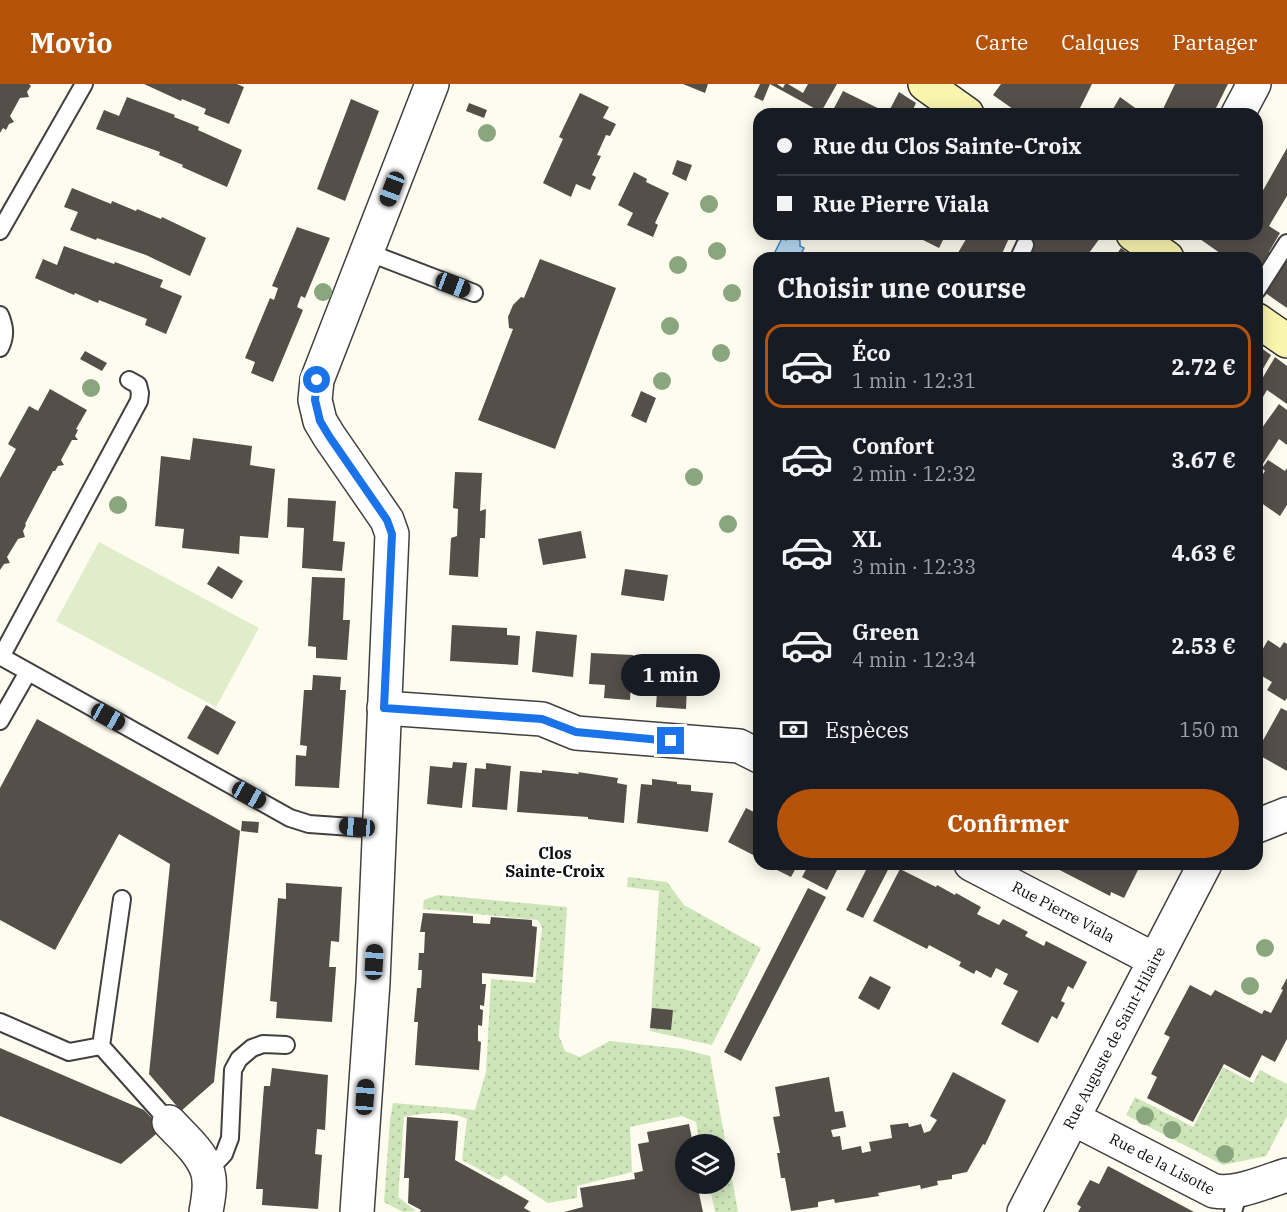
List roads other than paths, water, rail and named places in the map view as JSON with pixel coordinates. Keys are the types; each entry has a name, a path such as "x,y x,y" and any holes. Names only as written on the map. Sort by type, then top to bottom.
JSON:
{"main road":[{"path":"925,84 959,108"},
{"path":"1263,324 1287,341"}],"street":[{"path":"357,1212 373,982 392,534 387,520 320,421 315,400 317,380 432,84"},
{"path":"1241,108 1254,84"},
{"path":"384,708 542,719 576,732 739,746 753,753"},
{"path":"1263,824 1287,814"},
{"name":"Rue Pierre Viala","path":"983,870 1155,960"},
{"name":"Rue Auguste de Saint-Hilaire","path":"1024,1212 1202,870"},
{"name":"Rue de la Lisotte","path":"1074,1119 1214,1191 1222,1192 1234,1201 1287,1175"},
{"path":"170,1122 200,1156 208,1171 206,1212"}],"lane":[{"path":"0,231 84,84"},
{"path":"1263,281 1287,243"},
{"path":"367,252 474,293"},
{"path":"0,315 5,337 0,348"},
{"path":"129,380 138,385 139,401 1,657 290,818 309,824 380,828"},
{"path":"0,721 28,672"},
{"path":"101,1046 122,898"},
{"path":"0,1022 69,1052 101,1046"},
{"path":"208,1171 224,1154 230,1138 233,1070 239,1059 252,1048 263,1044 286,1045"},
{"path":"101,1046 170,1122"}],"water":[{"path":"781,240 799,240 800,246 804,248 802,252 775,252"}],"district":[{"name":"Clos Sainte-Croix","path":"555,862"}]}
